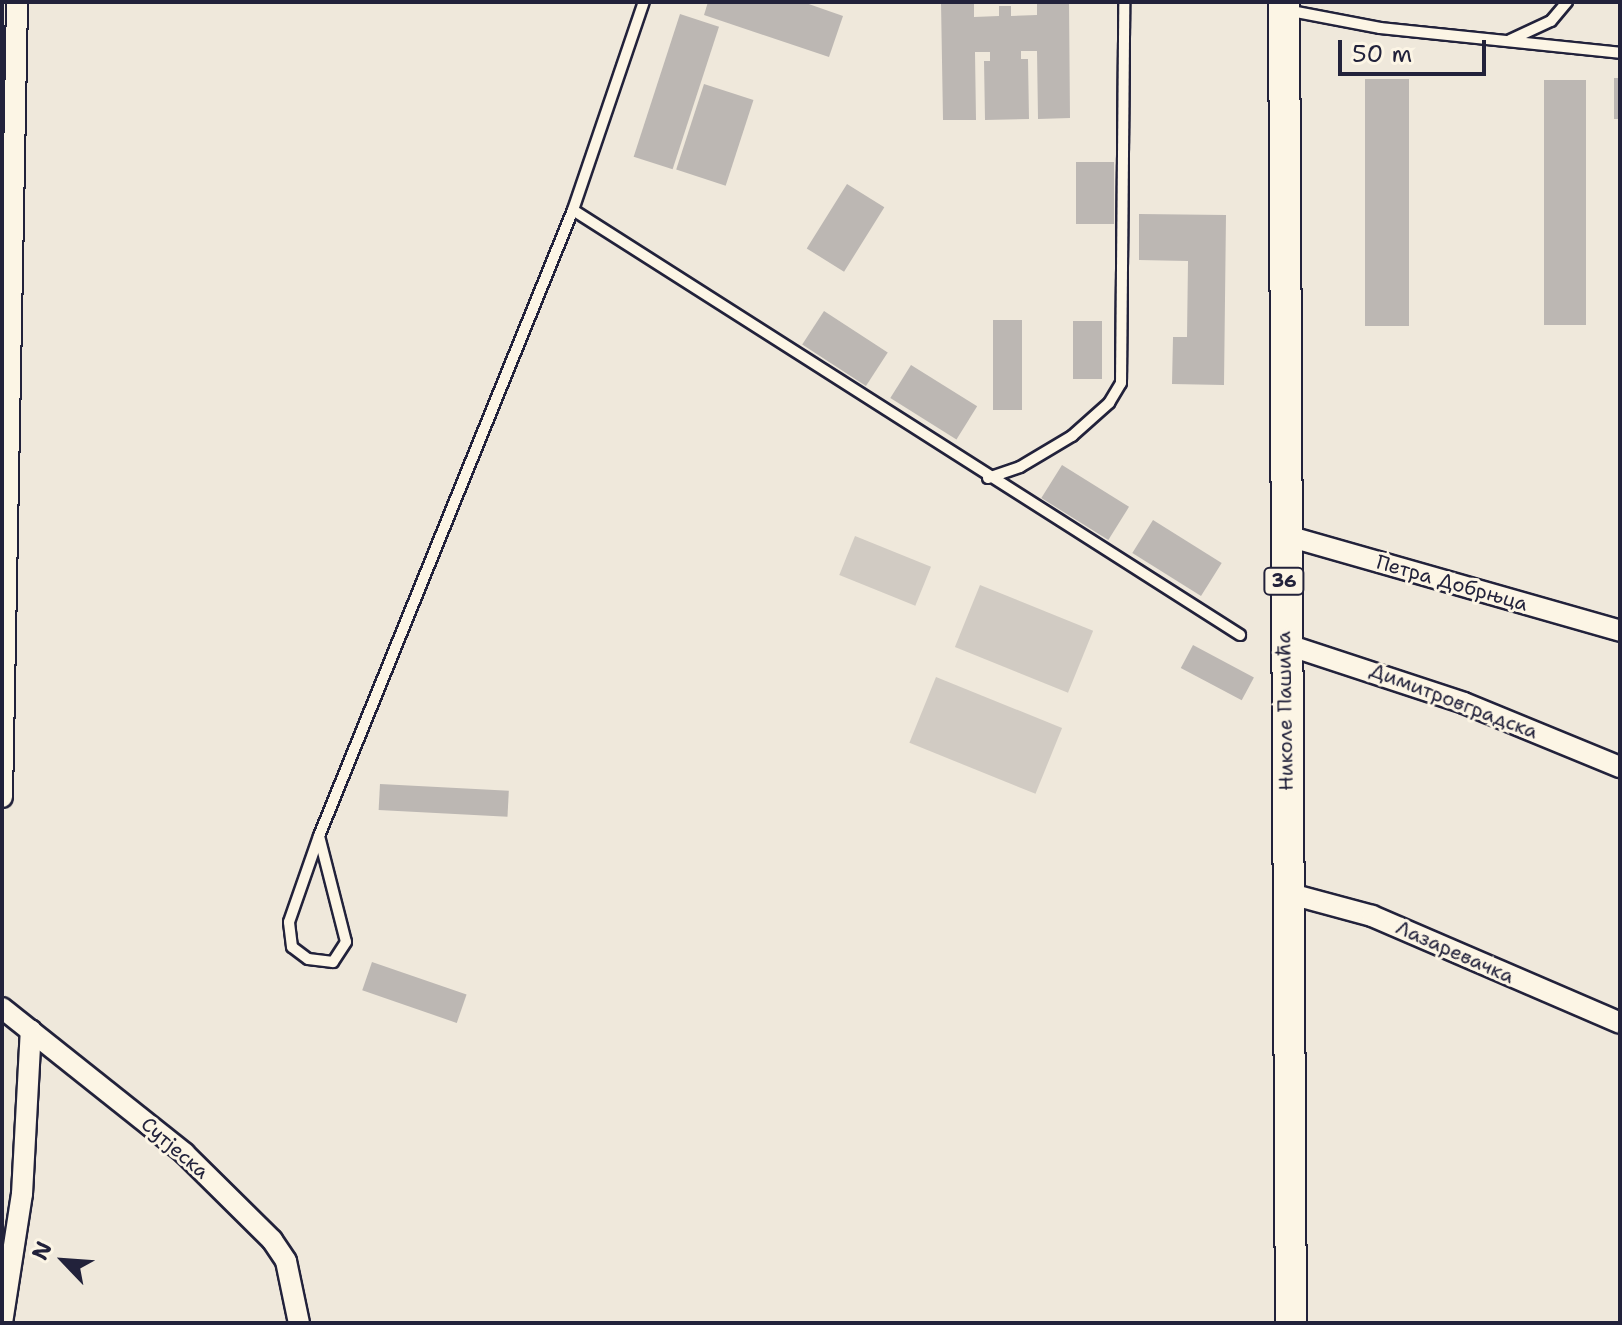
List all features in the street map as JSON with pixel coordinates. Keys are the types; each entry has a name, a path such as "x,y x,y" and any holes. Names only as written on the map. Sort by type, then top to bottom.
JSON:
{"main road":[{"name":"Николе Пашића","path":"1284,6 1284,535 1291,1323"}],"street":[{"path":"2,797 17,2"},
{"name":"Петра Добрњца","path":"1284,535 1620,631"},
{"name":"Димитровградска","path":"1285,644 1464,703 1620,767"},
{"name":"Лазаревачка","path":"1287,893 1372,916 1620,1023"},
{"name":"Сутјеска","path":"2,1008 184,1153 272,1240 286,1261 299,1323"},
{"path":"2,1323 22,1194 31,1030"}],"lane":[{"path":"319,836 346,942 333,962 308,959 292,947 289,922 319,836 573,210 644,2"},
{"path":"988,478 1020,467 1072,436 1109,403 1121,383 1124,2"},
{"path":"1509,40 1551,21 1567,2"},
{"path":"1284,6 1380,28 1620,53"},
{"path":"573,210 988,478 1240,635"}],"shaded area":[{"path":"855,536 931,567 915,606 839,575"},
{"path":"980,585 1093,631 1068,693 955,647"},
{"path":"936,677 1062,728 1035,794 909,743"}],"building":[{"path":"708,2 803,2 843,16 829,57 704,15"},
{"path":"941,2 974,2 974,17 999,16 999,6 1011,6 1011,16 1037,15 1037,2 1069,2 1070,118 1038,119 1037,51 1021,51 1021,59 1028,59 1029,119 985,120 984,61 990,61 990,52 975,52 976,120 943,120"},
{"path":"680,14 719,27 673,169 634,157"},
{"path":"1614,78 1620,78 1620,119 1614,119"},
{"path":"1365,79 1409,79 1409,326 1365,326"},
{"path":"1544,80 1586,80 1586,325 1544,325"},
{"path":"704,84 753,100 726,186 676,170"},
{"path":"1076,162 1114,162 1114,224 1076,224"},
{"path":"847,184 884,207 844,272 807,248"},
{"path":"1139,214 1226,215 1224,385 1172,384 1173,337 1187,337 1188,261 1139,260"},
{"path":"824,311 888,352 866,386 802,345"},
{"path":"993,320 1022,320 1022,410 993,410"},
{"path":"1073,321 1102,321 1102,379 1073,379"},
{"path":"911,365 977,406 956,439 890,398"},
{"path":"1062,465 1129,507 1108,540 1041,498"},
{"path":"1153,520 1222,563 1201,596 1132,553"},
{"path":"1193,645 1254,677 1242,700 1181,668"},
{"path":"380,784 509,791 507,817 379,810"},
{"path":"372,962 467,995 457,1023 362,990"}]}
